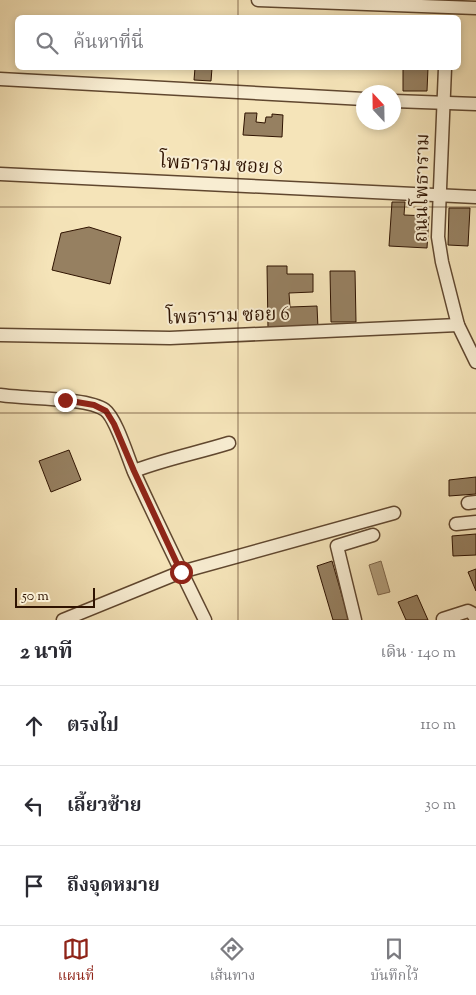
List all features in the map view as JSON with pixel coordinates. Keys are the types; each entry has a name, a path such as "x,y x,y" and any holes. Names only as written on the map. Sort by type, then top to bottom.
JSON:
{"street":[{"path":"258,0 476,8"},
{"name":"ถนนโพธาราม","path":"445,70 438,237 442,262 458,325 476,362"},
{"path":"0,79 356,99"},
{"path":"401,101 476,104"},
{"name":"โพธาราม ซอย 8","path":"0,174 476,197"},
{"name":"โพธาราม ซอย 6","path":"0,335 170,338 458,325"},
{"path":"0,395 65,400 94,405 106,411 114,424 134,471 205,620"},
{"path":"134,471 162,461 229,443"},
{"path":"63,620 181,572 394,513"},
{"path":"456,524 476,522"},
{"path":"355,620 337,546 373,535"},
{"path":"443,619 468,611 476,619"}],"shaded area":[{"path":"381,561 390,592 378,595 369,565"}],"building":[{"path":"195,70 212,70 211,81 194,80"},
{"path":"403,70 428,70 427,91 403,91"},
{"path":"245,113 257,113 256,122 265,123 266,117 272,117 272,114 283,115 282,137 243,135"},
{"path":"392,202 405,202 404,215 429,216 427,248 389,246"},
{"path":"449,208 470,208 468,246 448,245"},
{"path":"89,227 121,237 110,284 52,270 61,233"},
{"path":"267,266 287,266 287,274 313,274 313,292 289,293 290,307 317,306 318,328 268,329"},
{"path":"330,271 355,271 356,322 331,322"},
{"path":"69,450 81,480 51,492 39,461"},
{"path":"476,477 476,494 449,496 449,480"},
{"path":"476,534 476,555 453,556 452,536"},
{"path":"332,561 349,620 333,620 317,566"},
{"path":"476,569 476,591 468,572"},
{"path":"417,595 428,620 406,620 398,602"}],"route":[{"path":"65,400 94,405 106,411 114,424 181,572"}]}
